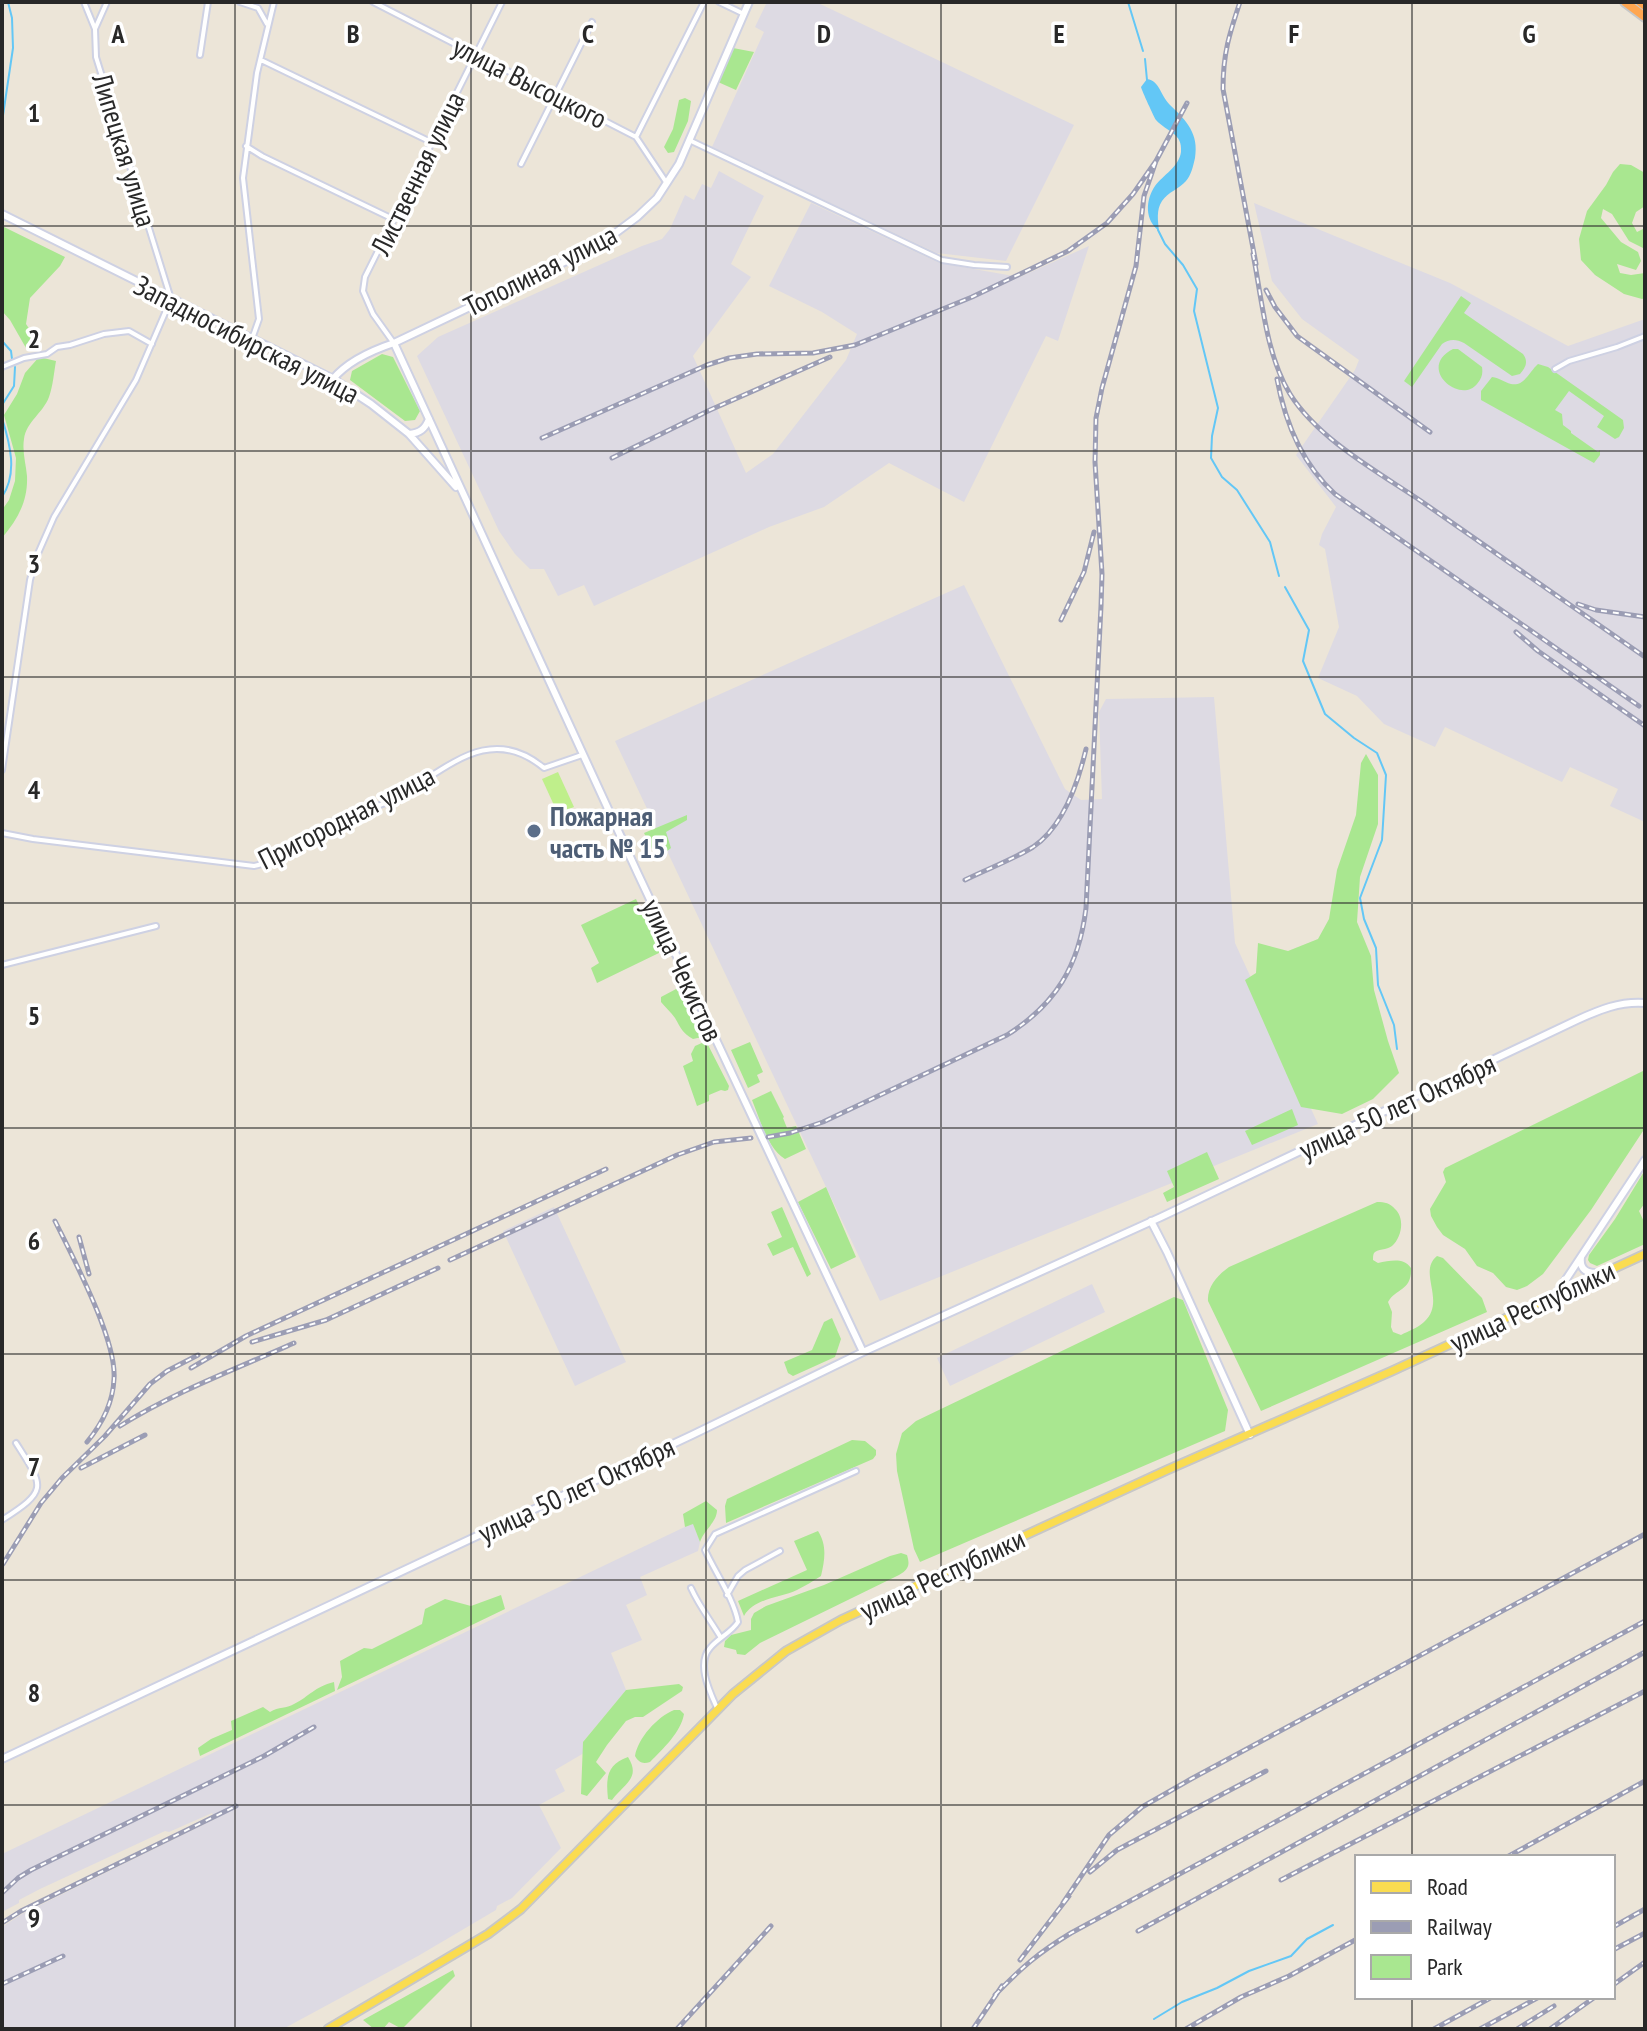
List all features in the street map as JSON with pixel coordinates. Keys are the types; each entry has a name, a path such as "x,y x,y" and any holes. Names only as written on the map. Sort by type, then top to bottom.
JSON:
{"highway":[{"path":"1625,2 1645,17"}],"main road":[{"name":"Тополиная улица","path":"333,379 341,370 380,347 598,246 628,225 657,198 679,164 749,2"},
{"name":"Западносибирская улица","path":"2,214 333,379 409,434 466,500"},
{"path":"394,343 466,500"},
{"path":"409,434 418,433 426,427 429,419"},
{"name":"улица Чекистов","path":"466,500 863,1352"},
{"name":"улица 50 лет Октября","path":"2,1759 863,1352 1151,1221 1595,1012 1628,1003 1645,1003"},
{"path":"1555,1296 1645,1160"},
{"path":"1151,1221 1250,1435"},
{"path":"1581,1254 1580,1262 1584,1270 1605,1272"},
{"name":"улица Республики","path":"328,2029 509,1919 717,1708 767,1665 822,1629 1645,1254"}],"street":[{"path":"84,2 95,29"},
{"path":"95,29 107,2"},
{"path":"200,55 208,2"},
{"path":"240,2 258,8 268,26"},
{"path":"252,339 259,319 243,178 261,60 274,2"},
{"name":"улица Высоцкого","path":"373,2 636,137 667,184"},
{"name":"Лиственная улица","path":"394,343 373,314 363,291 365,277 502,2"},
{"path":"636,137 704,2"},
{"path":"719,2 744,14"},
{"path":"521,164 592,22"},
{"name":"Липецкая улица","path":"95,29 96,57 171,299"},
{"path":"261,60 431,142"},
{"path":"689,140 942,260 1007,267"},
{"path":"246,146 393,219"},
{"path":"2,770 30,580 36,558 54,517 128,394 171,299"},
{"path":"2,367 104,334 129,331 152,344"},
{"path":"1555,369 1569,361 1645,336"},
{"name":"Пригородная улица","path":"2,833 254,866 268,862 331,822 387,802 464,756 490,749 504,749 531,758 544,768 584,754"},
{"path":"2,965 156,926"},
{"path":"2,1520 34,1496 38,1483 16,1443"},
{"path":"717,1708 708,1685 704,1659 709,1649 733,1630 738,1622 705,1550 715,1534 856,1471"},
{"path":"727,1595 745,1570 780,1551"},
{"path":"691,1588 721,1638"}],"shaded area":[{"path":"767,2 816,2 1074,125 1006,261 937,253 712,147 764,32 755,27"},
{"path":"719,171 764,196 731,264 751,277 693,356 746,473 773,454 846,360 857,334 822,312 769,286 811,203 939,263 1020,277 1089,246 1058,341 1046,336 964,502 889,463 824,507 769,527 594,606 584,585 558,596 544,569 530,569 499,531 417,356 438,337 662,239 670,229 685,195 694,200 702,184 711,188"},
{"path":"1254,203 1450,283 1568,346 1645,319 1645,822 1610,806 1618,789 1570,767 1562,782 1445,727 1435,747 1384,724 1357,696 1318,678 1339,627 1325,549 1319,545 1336,507 1296,455 1359,360 1302,319 1272,281"},
{"path":"964,585 1065,789 1081,800 1102,799 1099,712 1106,699 1214,697 1235,943 1318,1124 880,1301 615,741"},
{"path":"554,1207 626,1362 575,1386 503,1231"},
{"path":"1092,1284 1105,1312 950,1386 937,1358"},
{"path":"693,1523 700,1542 698,1551 640,1577 647,1595 626,1605 642,1640 611,1653 626,1690 583,1742 584,1753 555,1770 565,1791 539,1805 561,1848 496,1910 283,2029 2,2029 2,1927 22,1914 215,1819 212,1813 165,1831 40,1889 2,1912 2,1854"}],"green space":[{"path":"733,48 754,52 736,90 718,82"},
{"path":"685,98 691,101 688,121 674,152 668,153 664,147 673,129 679,100"},
{"path":"1620,164 1631,165 1645,173 1645,206 1636,212 1632,223 1637,232 1645,228 1645,249 1629,241 1612,214 1603,209 1601,218 1621,242 1638,252 1641,261 1636,270 1617,264 1620,273 1645,273 1645,298 1642,299 1624,294 1595,275 1581,260 1579,239 1587,211"},
{"path":"2,226 65,257 30,298 26,324 34,336 26,348 2,311"},
{"path":"1461,296 1471,303 1464,313 1523,354 1525,367 1520,374 1512,376 1464,343 1450,340 1442,344 1412,387 1404,381"},
{"path":"1458,349 1482,367 1480,380 1470,389 1452,387 1440,374 1439,365 1443,357"},
{"path":"382,354 393,357 420,411 415,420 405,421 350,380 352,371"},
{"path":"39,357 56,361 52,384 46,403 25,433 26,494 17,517 2,538 2,510 15,481 16,458 4,415 25,373"},
{"path":"1538,364 1548,367 1623,420 1624,428 1615,439 1597,427 1604,416 1569,391 1555,410 1562,414 1563,425 1571,433 1598,452 1600,450 1594,463 1481,400 1481,391 1492,377 1511,384 1520,383"},
{"path":"1366,754 1378,775 1378,824 1360,877 1357,922 1371,956 1374,990 1399,1073 1373,1099 1342,1114 1301,1107 1245,980 1256,973 1258,943 1288,951 1318,939 1329,919 1337,870 1356,815 1361,763"},
{"path":"558,772 574,807 558,814 542,779"},
{"path":"687,815 687,820 666,832 671,848 657,859 644,833"},
{"path":"636,899 661,952 597,983 591,968 599,963 581,925"},
{"path":"678,988 702,1037 693,1039 686,1035 661,1002 661,997"},
{"path":"704,1042 729,1086 728,1090 709,1095 709,1101 697,1106 683,1066 693,1061 691,1054 695,1046"},
{"path":"750,1042 763,1072 757,1075 760,1082 748,1088 731,1050"},
{"path":"1645,1070 1645,1128 1591,1210 1543,1274 1517,1290 1506,1287 1493,1273 1477,1266 1465,1249 1443,1235 1430,1209 1446,1182 1445,1168"},
{"path":"771,1091 787,1128 796,1126 806,1149 785,1159 769,1141 752,1100"},
{"path":"1292,1109 1298,1125 1252,1145 1245,1131"},
{"path":"1207,1152 1219,1179 1167,1202 1163,1193 1174,1187 1167,1171"},
{"path":"1645,1170 1645,1203 1639,1211 1645,1224 1645,1244 1597,1266 1590,1263 1589,1255"},
{"path":"826,1187 856,1257 831,1269 798,1202"},
{"path":"1377,1202 1393,1207 1400,1217 1401,1228 1395,1242 1375,1252 1373,1260 1378,1263 1400,1261 1411,1268 1409,1281 1388,1302 1393,1332 1401,1335 1424,1322 1430,1314 1433,1296 1430,1270 1437,1256 1443,1258 1482,1298 1487,1312 1261,1411 1208,1301 1211,1286 1229,1267"},
{"path":"782,1207 811,1274 807,1277 793,1247 773,1256 767,1244 782,1237 771,1212"},
{"path":"1174,1297 1183,1300 1228,1410 1225,1431 920,1562 914,1549 897,1471 896,1454 902,1433 916,1421"},
{"path":"832,1318 841,1339 835,1357 793,1376 788,1373 784,1362 812,1350 824,1322"},
{"path":"852,1440 865,1441 876,1450 873,1459 726,1523 727,1499"},
{"path":"706,1501 717,1510 700,1542 693,1524 685,1527 683,1514"},
{"path":"818,1531 824,1552 821,1576 797,1590 754,1605 744,1616 738,1601 807,1570 794,1541"},
{"path":"901,1553 907,1555 908,1564 899,1575 760,1643 745,1655 724,1647 731,1635 751,1630 754,1613 766,1606"},
{"path":"501,1595 505,1609 337,1690 342,1677 340,1661 422,1624 425,1609 445,1599 471,1606"},
{"path":"334,1682 335,1691 200,1756 198,1748 232,1730 231,1721 263,1707 270,1712 291,1706"},
{"path":"679,1684 683,1687 682,1691 643,1717 626,1721 596,1762 606,1773 587,1796 581,1794 583,1742 626,1690"},
{"path":"674,1710 684,1714 675,1734 650,1762 640,1762 635,1756 644,1735"},
{"path":"628,1757 632,1775 612,1800 608,1799 611,1769"},
{"path":"453,1970 455,1976 402,2029 389,2022 383,2029 374,2029 363,2020"}],"water":[{"path":"1147,79 1155,82 1186,122 1196,149 1189,176 1160,204 1159,231 1149,216 1149,198 1155,186 1177,162 1181,146 1177,137 1155,118 1141,87"}],"waterway":[{"path":"2,122 13,48 8,2"},
{"path":"1128,2 1143,51"},
{"path":"1145,59 1147,80"},
{"path":"1158,230 1197,289 1194,311 1218,408 1211,458 1222,477 1237,490 1270,542 1279,576"},
{"path":"2,341 11,351 12,359"},
{"path":"2,405 14,386 15,367"},
{"path":"2,418 10,448 11,468 2,497"},
{"path":"1285,587 1309,630 1303,661 1325,714 1377,753 1386,775 1382,840 1360,898 1364,919 1376,948 1378,985 1394,1025 1397,1049"},
{"path":"1154,2019 1182,2002 1249,1971 1291,1956 1307,1939 1333,1925"}],"railway":[{"path":"1240,2 1227,45 1223,89 1256,264"},
{"path":"542,438 729,358 813,353 855,345 972,297 1068,251 1107,223 1133,194 1156,161 1187,103"},
{"path":"768,1137 823,1122 1007,1035 1052,996 1078,948 1086,908 1101,606 1096,418 1136,266 1144,196 1156,161"},
{"path":"1253,254 1275,362 1290,394 1316,426 1350,454 1645,657"},
{"path":"1266,290 1297,336 1430,432"},
{"path":"612,458 830,357"},
{"path":"1277,379 1285,411 1304,456 1335,494 1639,706"},
{"path":"1061,620 1084,572 1094,532"},
{"path":"1578,604 1596,610 1645,617"},
{"path":"1516,632 1645,726"},
{"path":"965,880 1025,852 1044,838 1068,803 1086,749"},
{"path":"450,1260 677,1155 714,1142 751,1138"},
{"path":"191,1368 246,1336 606,1169"},
{"path":"55,1221 92,1299 109,1343 113,1363 114,1379 109,1404 87,1442"},
{"path":"79,1237 89,1274"},
{"path":"252,1342 326,1320 438,1268"},
{"path":"120,1426 183,1392 294,1343"},
{"path":"3,1564 41,1503 62,1478 105,1436 150,1384 198,1355"},
{"path":"81,1468 145,1435"},
{"path":"1063,1903 1109,1835 1142,1807 1645,1534"},
{"path":"995,1995 1030,1961 1071,1933 1645,1621"},
{"path":"1138,1931 1645,1652"},
{"path":"1281,1880 1645,1691"},
{"path":"2,1893 31,1870 264,1756 314,1727"},
{"path":"1090,1872 1117,1850 1266,1771"},
{"path":"1511,1855 1645,1781"},
{"path":"2,1923 236,1806"},
{"path":"1020,1960 1069,1896"},
{"path":"1615,1926 1645,1909"},
{"path":"677,2029 771,1926"},
{"path":"1615,1949 1645,1933"},
{"path":"1186,2029 1241,1997 1289,1976 1355,1940"},
{"path":"2,1984 63,1956"},
{"path":"1615,1984 1645,1962"},
{"path":"973,2029 1002,1986"},
{"path":"1434,2029 1488,1999"},
{"path":"1480,2029 1535,1999"},
{"path":"1550,2029 1592,1999"},
{"path":"1517,2029 1554,2006"}],"place":[{"name":"Пожарная часть № 15","path":"534,831"}]}
